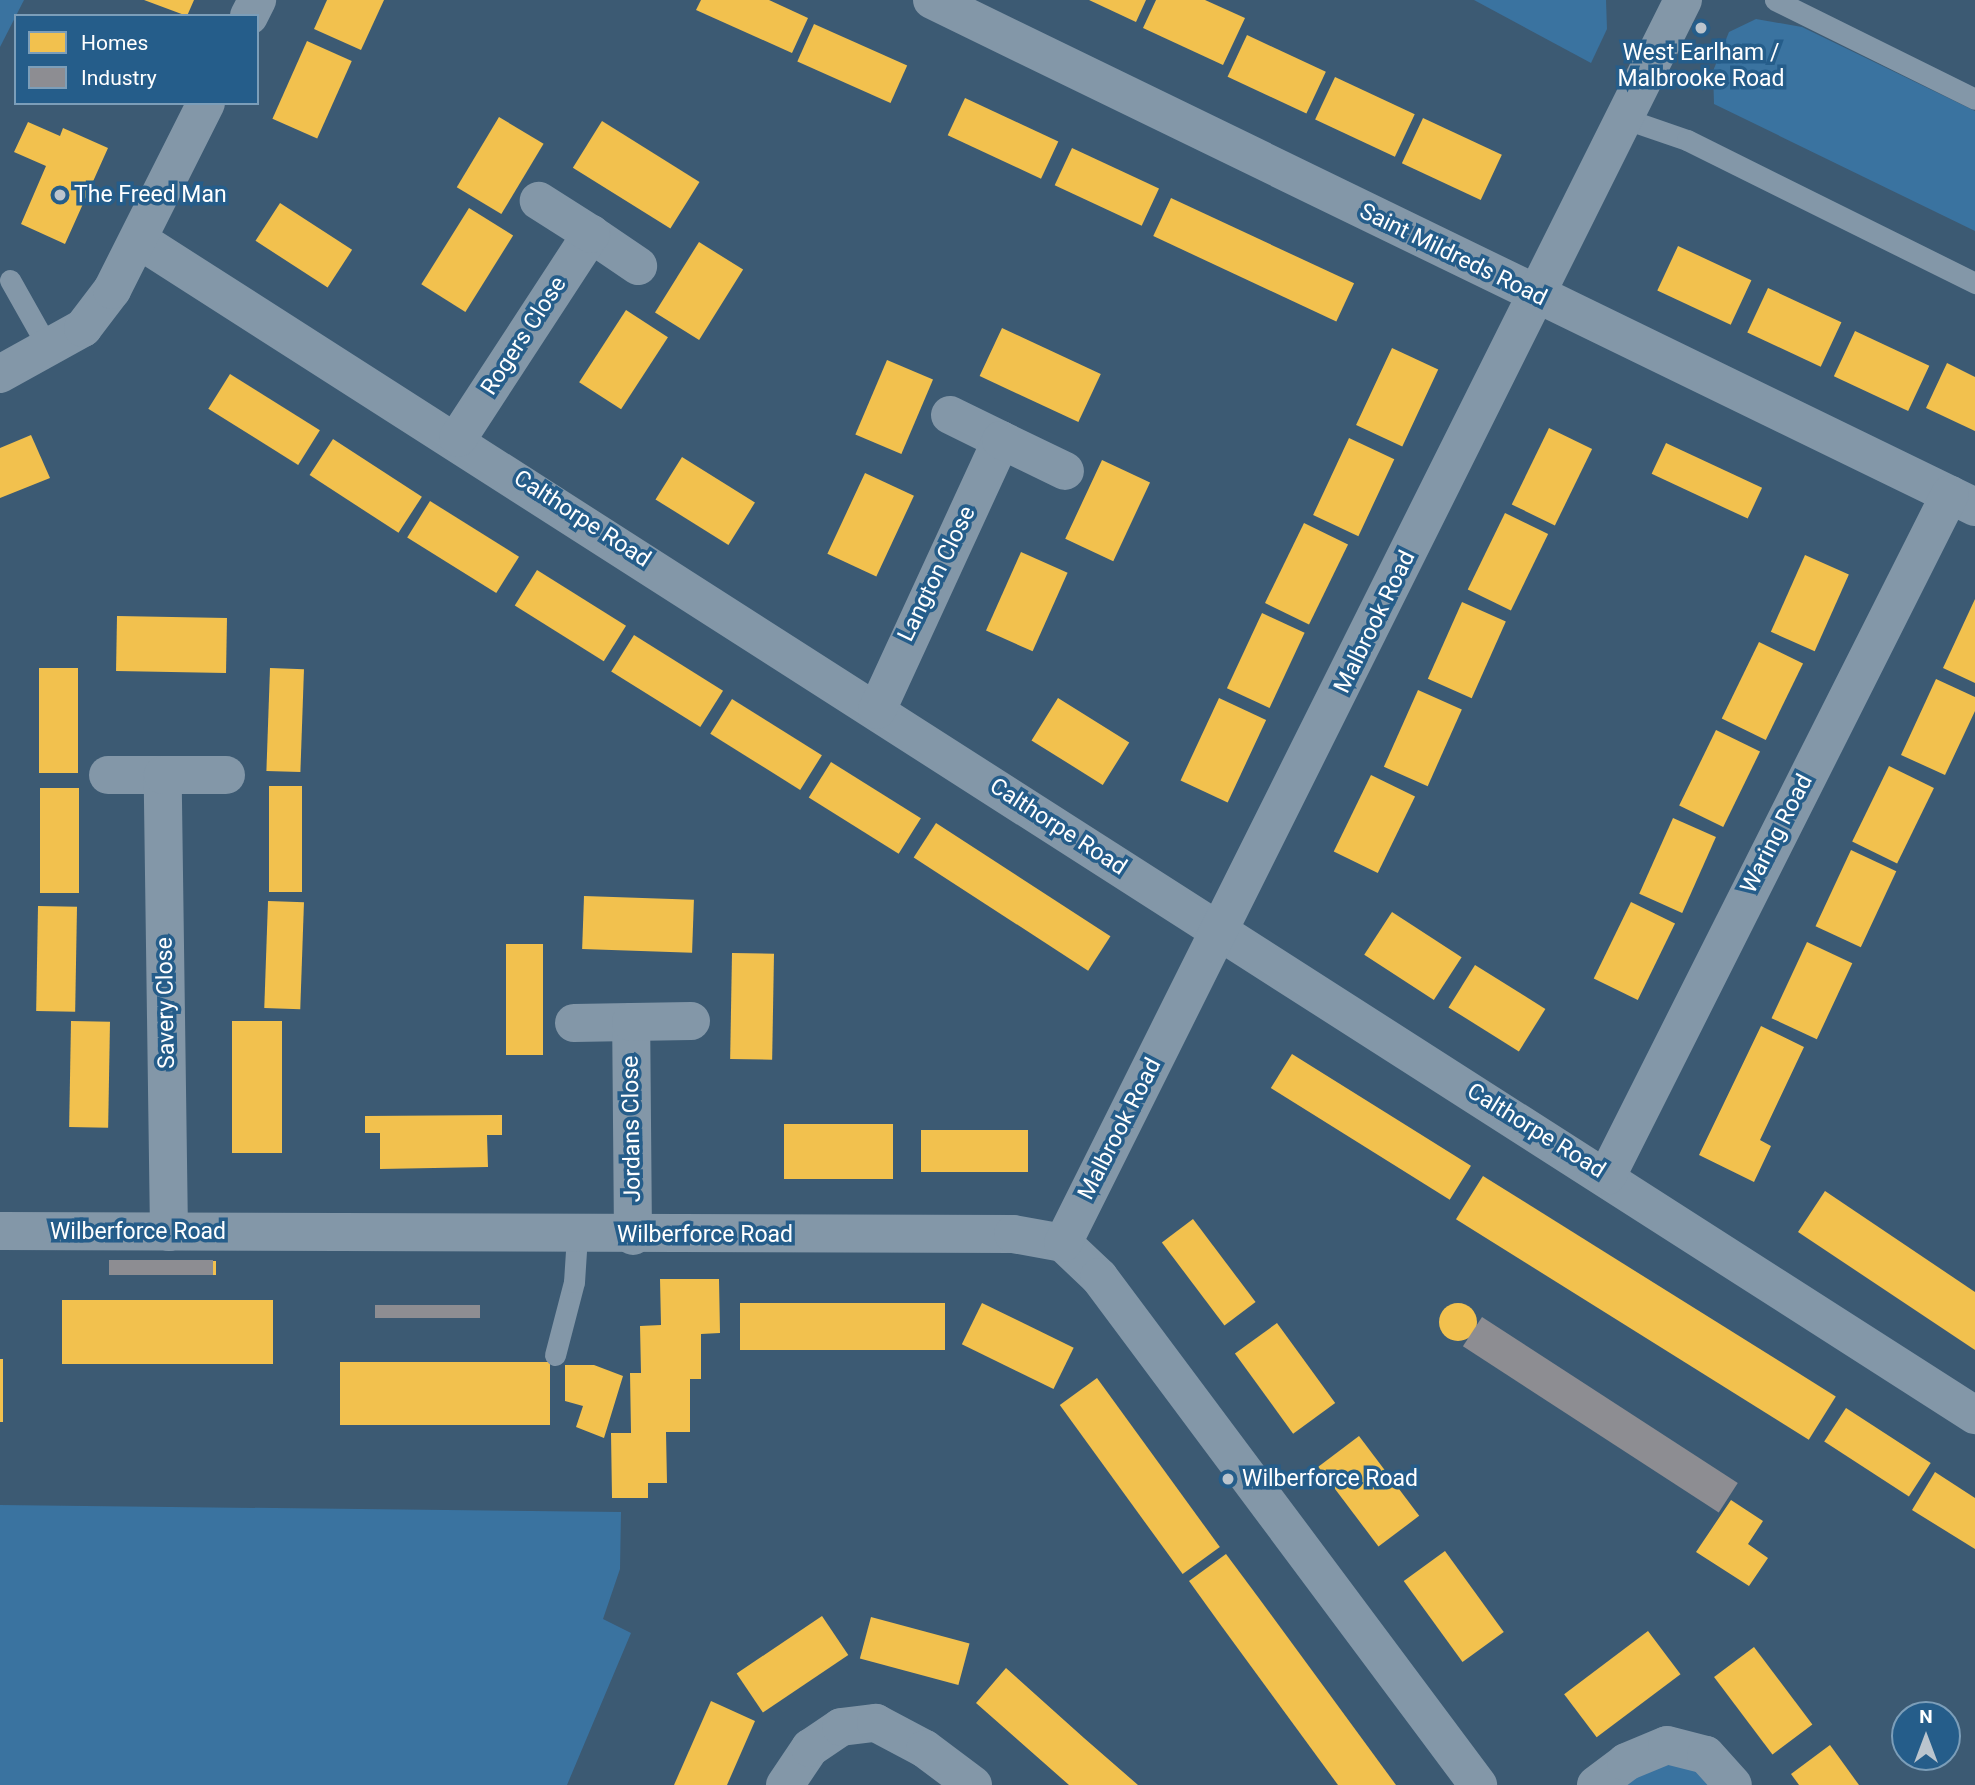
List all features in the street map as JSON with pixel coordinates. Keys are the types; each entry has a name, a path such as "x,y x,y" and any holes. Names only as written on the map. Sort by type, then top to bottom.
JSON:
{"street":[{"name":"Saint Mildreds Road","path":"932,0 1962,501"},
{"name":"Malbrook Road","path":"1063,1243 1221,932 1683,0"},
{"path":"0,374 50,351 83,328 139,240 205,105"},
{"path":"539,201 638,266"},
{"name":"Rogers Close","path":"458,438 591,234"},
{"name":"Calthorpe Road","path":"139,240 458,438 1221,932 1607,1176 1975,1415"},
{"path":"950,415 1065,471"},
{"name":"Langton Close","path":"877,710 1001,440"},
{"name":"Waring Road","path":"1607,1176 1962,501"},
{"path":"108,775 226,775"},
{"name":"Savery Close","path":"163,775 169,1232"},
{"name":"Jordans Close","path":"574,1023 691,1021"},
{"name":"Jordans Close","path":"631,1022 633,1236"},
{"name":"Wilberforce Road","path":"0,1231 633,1236 1013,1234 1063,1243"},
{"path":"1063,1243 1107,1288 1478,1785"},
{"path":"785,1785 810,1748 841,1727 876,1723 925,1749 973,1785"},
{"path":"1596,1785 1626,1762 1667,1745 1706,1755 1733,1785"}],"lane":[{"path":"1775,0 1975,99"},
{"path":"1623,118 1687,140 1975,283"},
{"path":"10,280 50,351"},
{"path":"555,1355 575,1282 577,1235"}],"shaded area":[{"path":"0,0 24,0 17,14 14,14 14,20 0,47"},
{"path":"1474,0 1606,0 1607,29 1591,63"},
{"path":"1756,19 1802,27 1975,111 1975,231 1714,104 1713,71 1729,32"},
{"path":"0,1505 621,1512 620,1569 603,1619 631,1633 567,1785 0,1785"},
{"path":"1644,1764 1687,1764 1714,1785 1616,1785"}],"building: Homes":[{"path":"144,0 194,0 188,14"},
{"path":"327,0 384,0 361,50 314,29"},
{"path":"701,0 769,0 808,18 792,53 696,10"},
{"path":"1089,0 1146,0 1136,22"},
{"path":"1156,0 1205,0 1245,18 1223,65 1143,28"},
{"path":"814,24 907,65 891,103 797,61"},
{"path":"1247,35 1326,72 1306,113 1228,77"},
{"path":"307,41 352,61 317,139 272,119"},
{"path":"1335,77 1415,114 1395,157 1315,120"},
{"path":"965,98 1058,142 1041,179 948,135"},
{"path":"499,117 544,144 501,214 457,187"},
{"path":"1423,118 1502,155 1481,200 1402,163"},
{"path":"602,121 700,182 670,229 573,168"},
{"name":"The Freed Man","path":"28,122 60,136 63,128 108,148 65,244 21,224 46,166 14,152"},
{"path":"1072,148 1159,189 1142,226 1055,185"},
{"path":"1171,198 1354,283 1336,321 1153,236"},
{"path":"280,203 352,250 328,288 255,241"},
{"path":"469,208 513,236 465,312 421,284"},
{"path":"699,242 743,270 699,340 655,312"},
{"path":"1678,246 1751,280 1731,325 1657,290"},
{"path":"1768,288 1841,322 1821,367 1747,332"},
{"path":"626,310 668,337 621,409 579,382"},
{"path":"1002,328 1101,374 1078,422 980,376"},
{"path":"1855,331 1929,366 1908,411 1834,376"},
{"path":"1392,348 1438,370 1402,447 1356,425"},
{"path":"887,360 933,380 901,454 855,435"},
{"path":"1947,363 1975,377 1975,431 1926,408"},
{"path":"230,374 320,430 298,465 208,409"},
{"path":"1549,428 1592,449 1555,525 1512,504"},
{"path":"31,435 50,478 0,498 0,448"},
{"path":"1349,438 1394,459 1358,536 1313,515"},
{"path":"333,439 422,497 398,533 310,475"},
{"path":"1666,443 1762,488 1748,519 1652,474"},
{"path":"682,457 755,503 728,545 656,499"},
{"path":"1102,460 1150,482 1113,561 1065,539"},
{"path":"865,473 914,496 876,576 827,554"},
{"path":"430,501 519,557 496,593 407,537"},
{"path":"1505,513 1548,534 1511,610 1468,589"},
{"path":"1304,523 1348,544 1309,624 1265,603"},
{"path":"1021,552 1068,573 1033,651 986,631"},
{"path":"1805,555 1849,575 1815,651 1771,632"},
{"path":"537,570 626,626 604,661 515,606"},
{"path":"1975,599 1975,683 1943,668"},
{"path":"1462,602 1506,622 1472,698 1428,679"},
{"path":"1262,613 1305,633 1270,708 1227,688"},
{"path":"117,616 227,618 226,673 116,671"},
{"path":"634,635 723,691 700,727 611,671"},
{"path":"1759,642 1803,663 1766,740 1722,718"},
{"path":"39,668 78,668 78,773 39,773"},
{"path":"270,668 304,669 300,772 266,771"},
{"path":"1936,679 1975,697 1975,711 1945,775 1901,755"},
{"path":"1418,690 1462,710 1428,786 1384,767"},
{"path":"1058,698 1129,743 1103,785 1032,740"},
{"path":"1219,698 1266,720 1228,802 1181,780"},
{"path":"732,699 822,755 800,790 710,734"},
{"path":"1716,730 1760,751 1723,827 1679,805"},
{"path":"831,762 921,818 899,854 809,798"},
{"path":"1889,766 1934,788 1897,863 1852,841"},
{"path":"1371,775 1415,796 1378,873 1334,851"},
{"path":"269,786 302,786 302,892 269,892"},
{"path":"40,788 79,788 79,893 40,893"},
{"path":"1673,818 1716,837 1682,913 1639,894"},
{"path":"936,823 1110,936 1088,971 914,857"},
{"path":"1851,850 1896,871 1861,947 1816,926"},
{"path":"584,896 694,900 692,953 582,949"},
{"path":"268,901 304,902 300,1009 264,1008"},
{"path":"1631,902 1675,923 1638,1000 1594,978"},
{"path":"38,906 77,907 75,1012 36,1011"},
{"path":"1392,912 1462,957 1434,1000 1364,955"},
{"path":"1807,942 1852,963 1817,1039 1772,1018"},
{"path":"506,944 543,944 543,1055 506,1055"},
{"path":"732,953 774,954 772,1060 730,1059"},
{"path":"1475,965 1545,1009 1519,1051 1449,1007"},
{"path":"71,1021 110,1022 108,1128 69,1127"},
{"path":"232,1021 282,1021 282,1153 232,1153"},
{"path":"1761,1026 1804,1047 1760,1140 1771,1146 1754,1182 1699,1155"},
{"path":"1292,1054 1471,1166 1450,1200 1271,1088"},
{"path":"502,1115 502,1135 487,1135 488,1167 380,1169 380,1133 365,1133 365,1116"},
{"path":"784,1124 893,1124 893,1179 784,1179"},
{"path":"921,1130 1028,1130 1028,1172 921,1172"},
{"path":"1483,1176 1836,1396 1809,1440 1456,1219"},
{"path":"1825,1191 1975,1292 1975,1350 1798,1232"},
{"path":"1193,1219 1256,1302 1224,1326 1162,1242"},
{"path":"121,1261 216,1261 216,1275 121,1275"},
{"path":"660,1279 719,1279 720,1333 701,1334 701,1379 690,1379 690,1432 666,1432 667,1483 648,1483 648,1498 612,1498 611,1433 631,1433 630,1373 641,1373 640,1326 661,1325"},
{"path":"62,1300 273,1300 273,1364 62,1364"},
{"path":"740,1303 945,1303 945,1350 740,1350"},
{"path":"982,1303 1074,1348 1054,1389 962,1344"},
{"path":"1458,1303 1472,1308 1477,1322 1472,1336 1458,1341 1444,1336 1439,1322 1444,1308"},
{"path":"1277,1323 1335,1403 1293,1434 1235,1354"},
{"path":"0,1359 3,1359 3,1422 0,1422"},
{"path":"340,1362 550,1362 550,1425 340,1425"},
{"path":"565,1365 594,1365 623,1376 604,1438 576,1427 583,1406 565,1401"},
{"path":"1097,1378 1220,1547 1183,1574 1060,1405"},
{"path":"1846,1408 1931,1463 1909,1497 1824,1442"},
{"path":"1359,1436 1419,1516 1378,1547 1318,1467"},
{"path":"1935,1472 1975,1498 1975,1549 1912,1510"},
{"path":"1731,1500 1763,1521 1748,1544 1768,1558 1749,1586 1696,1552"},
{"path":"1445,1551 1504,1632 1463,1662 1404,1581"},
{"path":"1226,1554 1396,1785 1338,1785 1189,1581"},
{"path":"822,1616 848,1655 763,1713 737,1674"},
{"path":"871,1617 970,1643 958,1685 860,1659"},
{"path":"1648,1631 1680,1674 1597,1737 1564,1694"},
{"path":"1754,1647 1812,1724 1772,1755 1714,1677"},
{"path":"1006,1668 1138,1785 1069,1785 976,1703"},
{"path":"711,1701 755,1721 727,1785 674,1785"},
{"path":"1830,1745 1859,1785 1799,1785 1791,1774"}],"building: Industry":[{"path":"109,1260 213,1260 213,1275 109,1275"},
{"path":"375,1305 480,1305 480,1318 375,1318"},
{"path":"1482,1317 1738,1483 1719,1512 1463,1346"}],"place":[{"name":"West Earlham / Malbrooke Road","path":"1701,28"},
{"name":"The Freed Man","path":"60,195"},
{"name":"Wilberforce Road","path":"1228,1479"}]}
